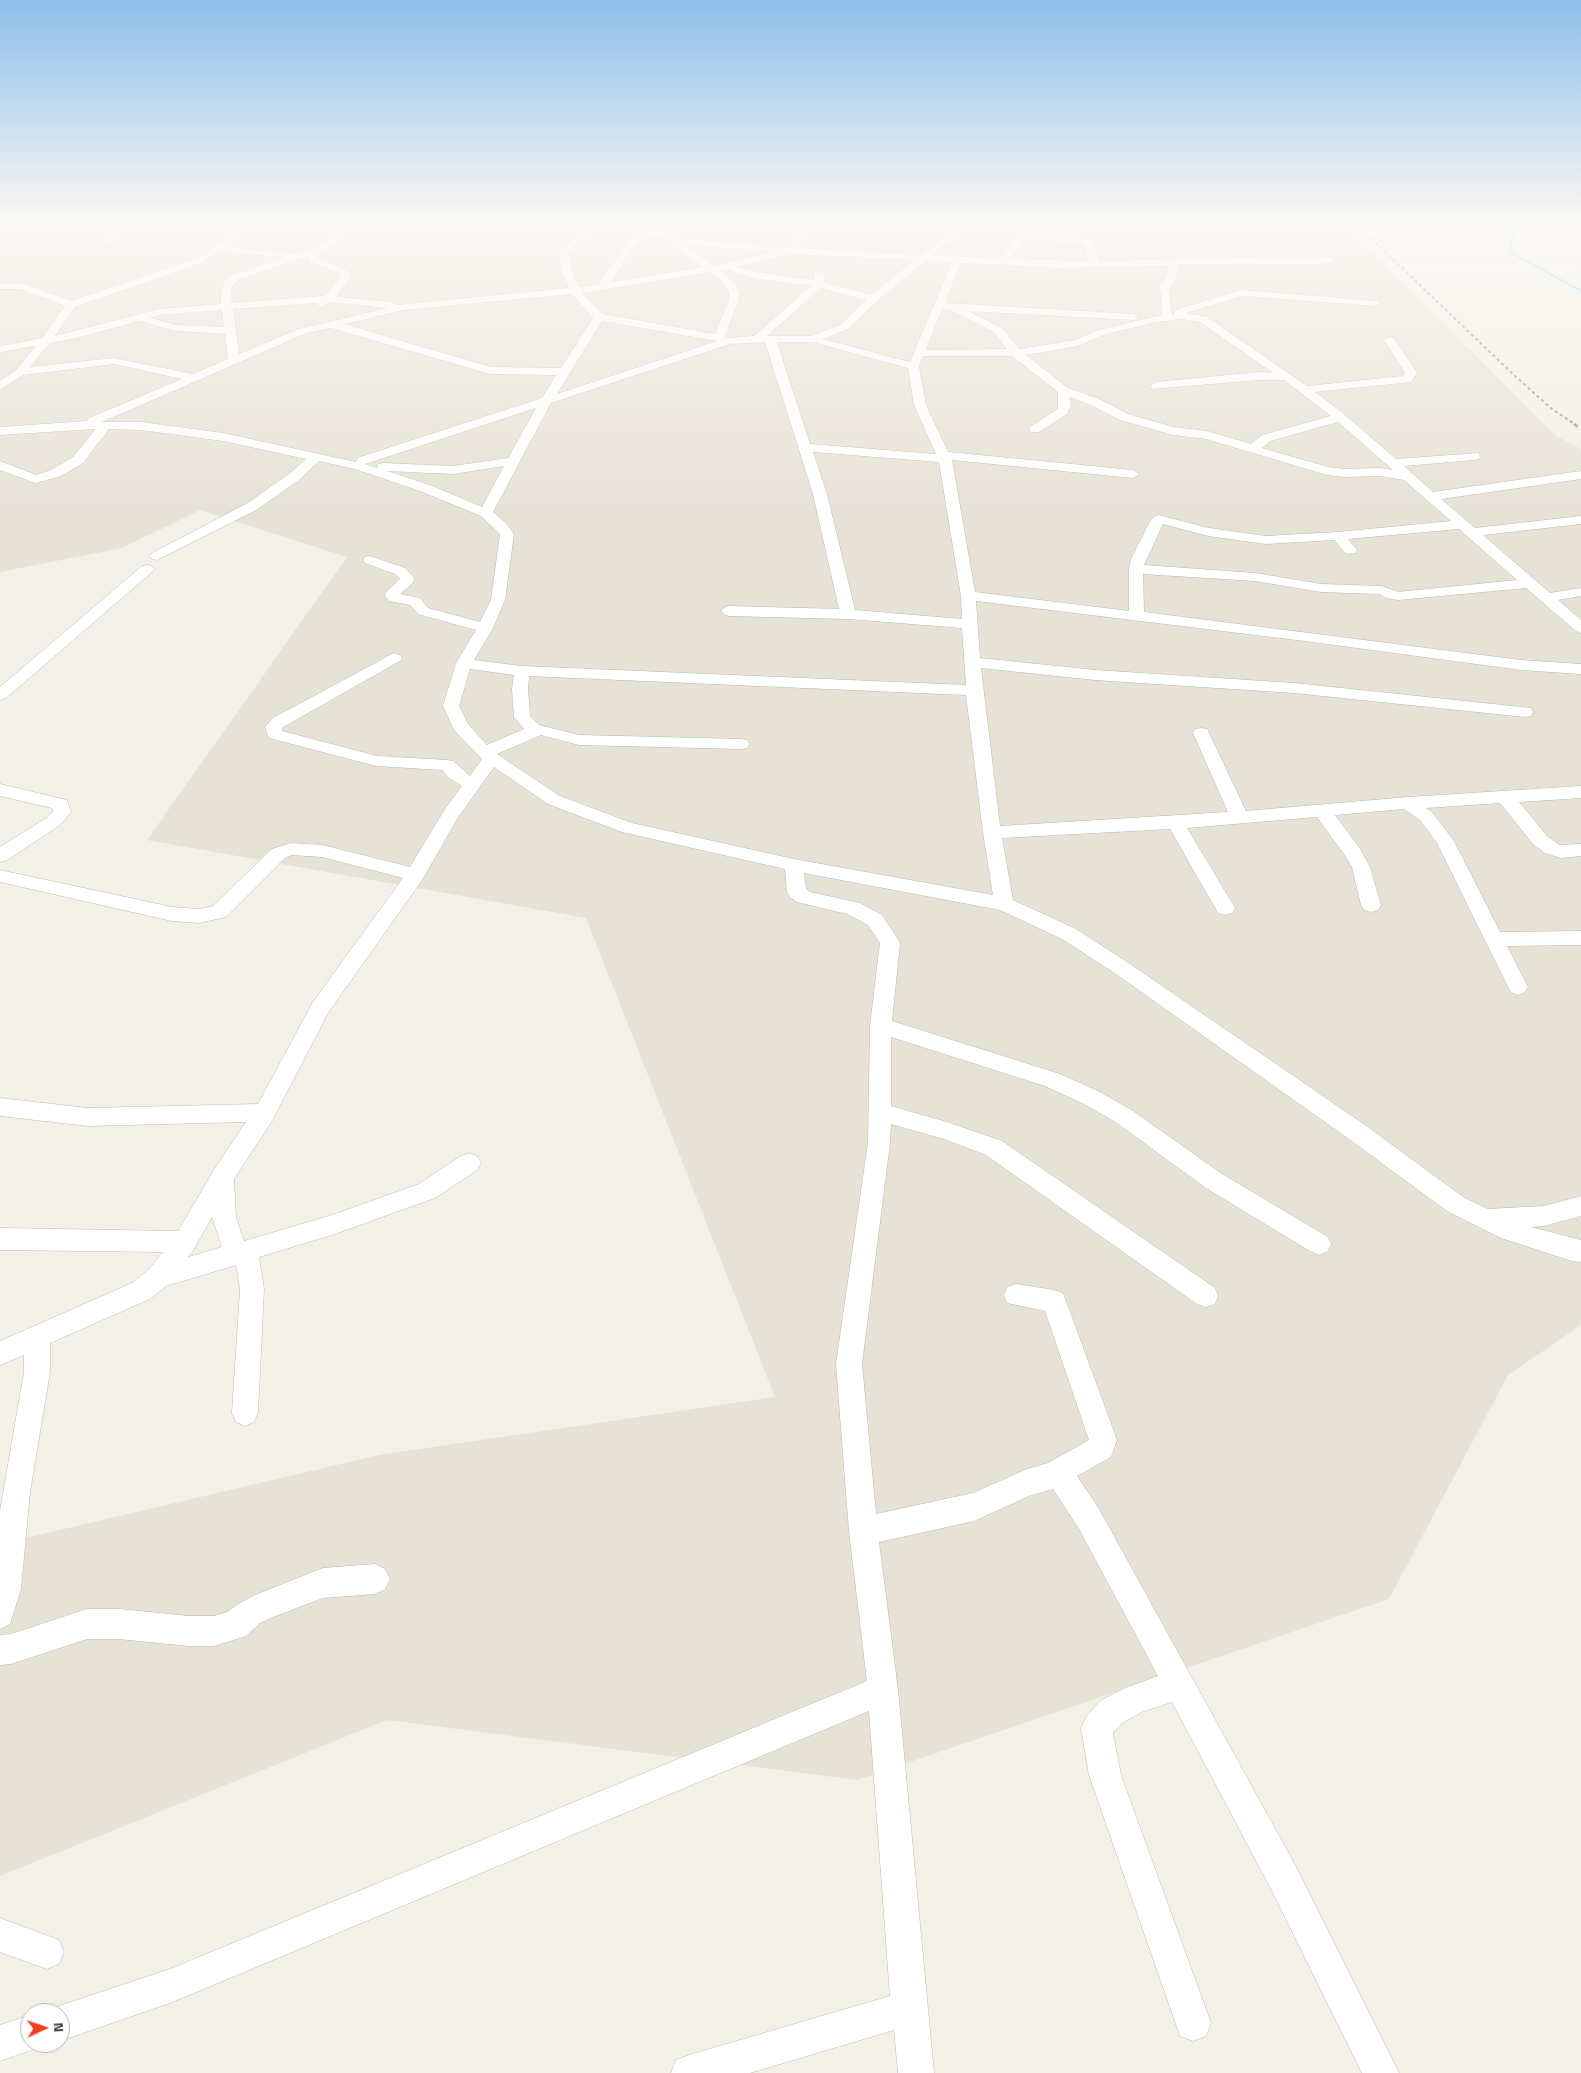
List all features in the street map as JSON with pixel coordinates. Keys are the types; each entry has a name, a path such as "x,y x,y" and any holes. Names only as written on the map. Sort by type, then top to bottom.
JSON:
{"street":[{"path":"0,386 20,372 61,319"},
{"path":"0,349 73,336 135,319"},
{"path":"141,319 176,328 230,330"},
{"path":"229,319 234,360"},
{"path":"303,331 312,319"},
{"path":"83,425 303,331 356,319"},
{"path":"486,513 546,401 598,319"},
{"path":"608,319 724,340 812,339 913,366"},
{"path":"724,340 729,319"},
{"path":"764,339 784,319"},
{"path":"812,339 844,327 853,319"},
{"path":"933,319 913,366 920,406 944,457 968,596 974,690 992,832 1004,904"},
{"path":"975,319 998,330 1016,353 1064,391 1096,402 1124,417 1186,434 1207,435 1327,471 1345,473 1380,472 1410,477"},
{"path":"1157,319 1162,319"},
{"path":"920,353 1016,353 1078,342 1102,332 1162,319"},
{"path":"1201,319 1287,377 1340,417 1581,628"},
{"path":"334,324 490,370 563,372"},
{"path":"764,339 805,447 820,494 848,614"},
{"path":"355,465 724,340"},
{"path":"1305,390 1407,379 1411,373 1390,340"},
{"path":"20,372 114,361 196,378"},
{"path":"1156,386 1259,376 1287,377"},
{"path":"1035,429 1063,411 1065,406 1064,391"},
{"path":"1254,448 1266,438 1340,417"},
{"path":"0,465 34,479 54,474 78,460 106,425"},
{"path":"0,430 106,425 180,430 223,436 355,465 424,488 486,513 507,534 498,600 485,628 464,663 451,706 460,726 488,755 554,800 628,828 794,865 1004,904 1069,934 1123,969 1357,1132 1455,1204 1510,1231 1581,1251"},
{"path":"805,447 1133,474"},
{"path":"1394,463 1474,456"},
{"path":"157,556 251,507 294,477 316,457"},
{"path":"355,465 453,470 513,462"},
{"path":"1432,496 1581,475"},
{"path":"1137,617 1136,569 1138,559 1158,519 1208,532 1266,540 1581,520"},
{"path":"1338,536 1350,550"},
{"path":"370,560 400,571 407,578 406,583 393,592 392,596 395,598 414,601 423,611 485,628"},
{"path":"0,695 147,569"},
{"path":"1136,569 1255,577 1321,588 1382,590 1391,595 1398,596 1530,583"},
{"path":"1374,576 1382,590"},
{"path":"1547,598 1581,592"},
{"path":"968,596 1521,664 1581,669"},
{"path":"729,610 848,614 970,624"},
{"path":"394,658 279,722 273,727 275,734 376,761 447,765 455,774 472,785"},
{"path":"973,662 1095,675 1294,688 1525,712"},
{"path":"464,663 522,671 974,690"},
{"path":"522,671 520,689 522,717 535,731"},
{"path":"0,1353 141,1291 158,1277 184,1242 222,1177 265,1113 320,1008 415,874 451,814 472,785 488,755 535,731 541,730 579,740 741,744"},
{"path":"1201,733 1240,818"},
{"path":"0,790 61,804 62,812 54,821 0,856"},
{"path":"992,832 1240,818 1408,803 1581,792"},
{"path":"1506,798 1540,840 1552,849 1561,852 1581,850"},
{"path":"1408,803 1426,816 1445,841 1518,987"},
{"path":"1322,812 1352,851 1361,867 1371,905"},
{"path":"1175,822 1225,908"},
{"path":"0,876 172,914 199,916 219,912 279,853 291,849 322,851 415,874"},
{"path":"794,865 797,892 804,898 853,908 875,920 884,931 890,943 881,1026 879,1143 849,1364 862,1531 883,1690 916,2073"},
{"path":"1495,939 1581,938"},
{"path":"881,1026 1052,1080 1092,1098 1126,1117 1214,1181 1319,1244"},
{"path":"0,1106 88,1117 265,1113"},
{"path":"880,1112 948,1131 994,1148 1206,1296"},
{"path":"158,1277 332,1225 427,1191 469,1163"},
{"path":"222,1177 224,1217 240,1253 252,1288 244,1413"},
{"path":"1486,1219 1544,1216 1581,1206"},
{"path":"0,1239 184,1242"},
{"path":"862,1531 974,1507 1027,1483 1059,1474 1059,1471 1101,1448 1103,1440 1054,1301 1016,1295"},
{"path":"0,1614 6,1589 16,1492 37,1372 37,1336"},
{"path":"1059,1474 1089,1519 1282,1875 1381,2073"},
{"path":"0,1650 11,1649 87,1624 119,1624 189,1631 214,1631 235,1625 250,1613 266,1605 323,1583 375,1579"},
{"path":"1178,1685 1136,1699 1111,1712 1097,1728 1105,1775 1193,2023"},
{"path":"70,2019 170,1986 883,1690"},
{"path":"0,1935 46,1952"},
{"path":"689,2073 909,2008"},
{"path":"0,2043 20,2036"}],"shaded area":[{"path":"0,319 1438,319 1555,435 1581,449 1581,1325 1508,1375 1389,1599 857,1780 387,1720 0,1876 0,1544 379,1455 775,1397 586,918 147,840 347,557 200,510 122,548 0,572"}],"railway":[{"path":"1455,319 1552,409 1576,425"},
{"path":"1574,424 1581,429"}]}
